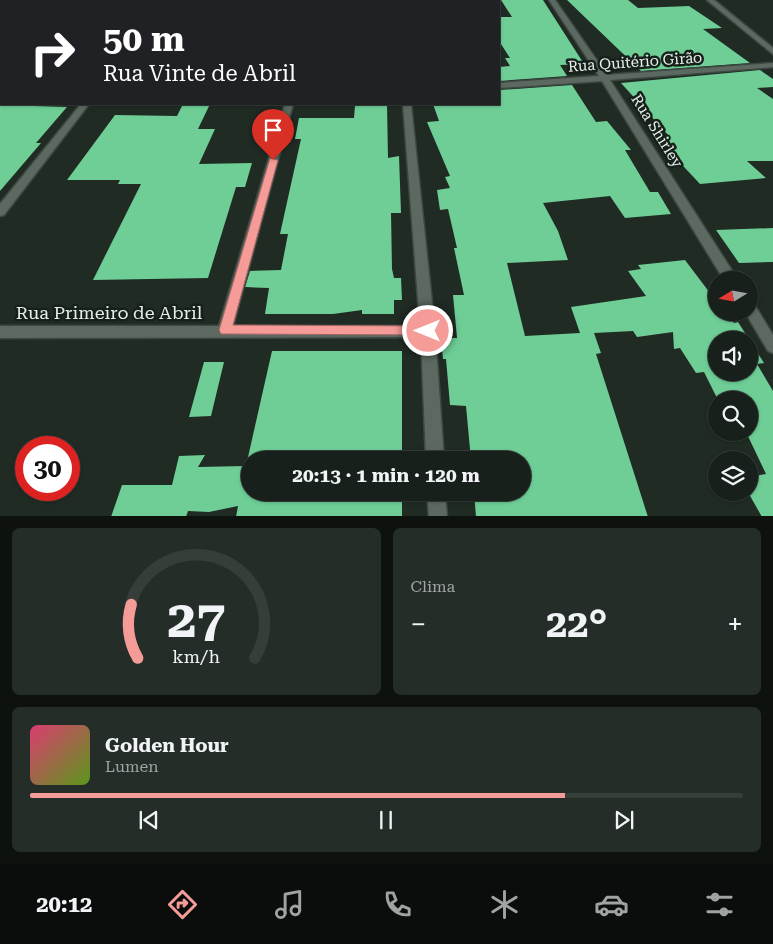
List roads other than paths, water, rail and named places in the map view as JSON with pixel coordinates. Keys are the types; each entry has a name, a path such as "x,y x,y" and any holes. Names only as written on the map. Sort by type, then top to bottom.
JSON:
{"street":[{"name":"Rua Shirley","path":"552,0 604,77 725,271"},
{"path":"710,0 773,52"},
{"name":"Rua Quitério Girão","path":"500,86 773,65"},
{"path":"0,212 84,105"},
{"path":"225,330 289,105"},
{"path":"407,105 428,331 435,451"},
{"path":"757,321 773,347"},
{"name":"Rua Primeiro de Abril","path":"0,332 428,331"},
{"path":"437,501 438,516"}]}
